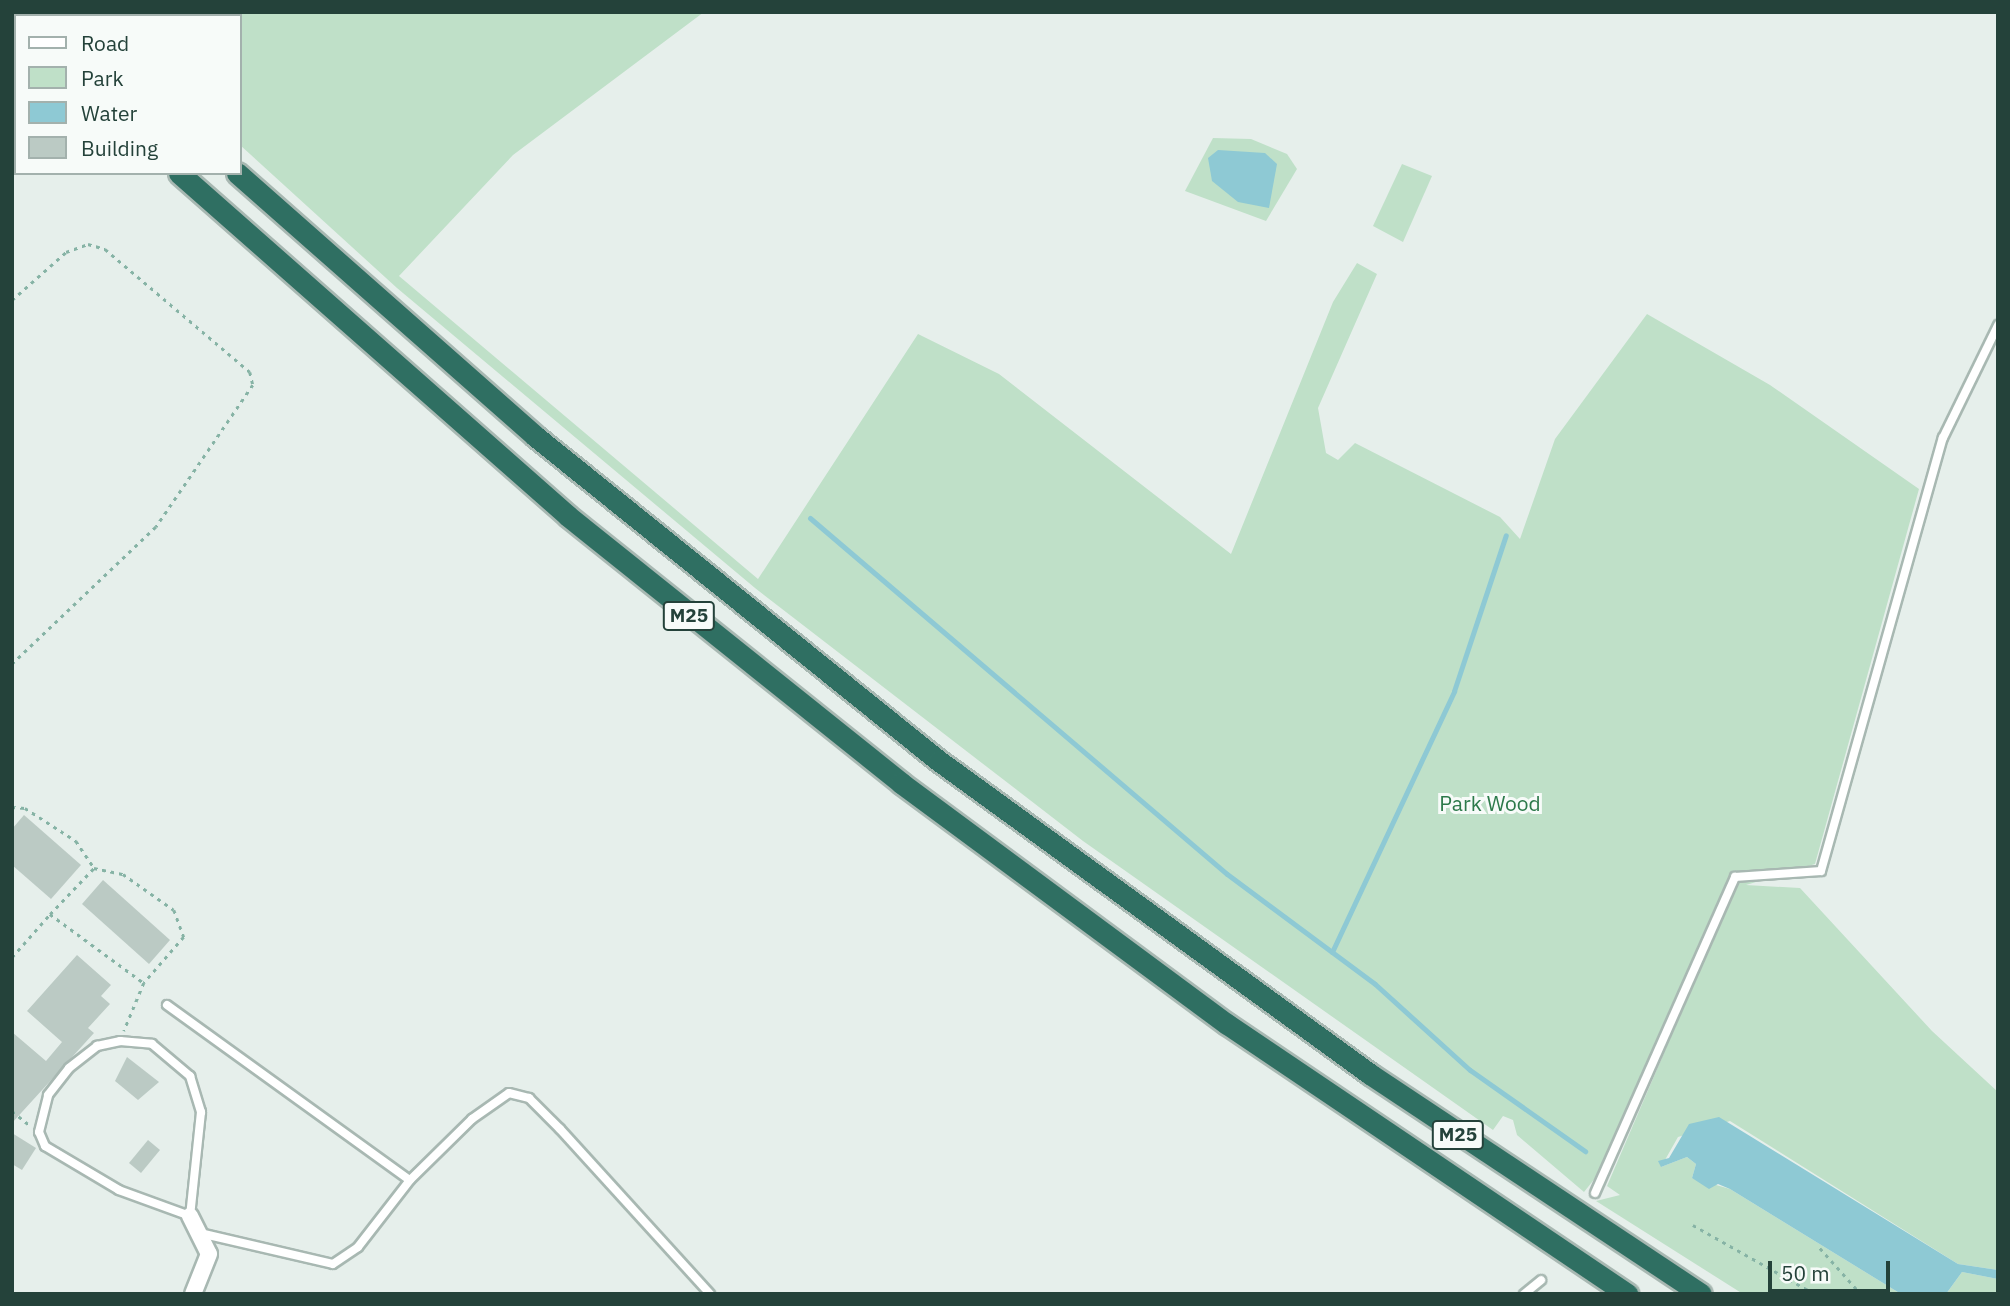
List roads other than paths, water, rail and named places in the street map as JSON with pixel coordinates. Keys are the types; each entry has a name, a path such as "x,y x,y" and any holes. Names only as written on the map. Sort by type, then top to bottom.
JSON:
{"highway":[{"name":"M25","path":"181,175 482,443 816,718 1227,1024 1627,1294"},
{"name":"M25","path":"239,175 535,436 959,777 1349,1060 1702,1294"}],"street":[{"path":"190,1216 204,1234 209,1254 193,1294"}],"lane":[{"path":"1595,1194 1735,877 1821,871 1943,439 1998,325"},
{"path":"167,1005 411,1180"},
{"path":"120,1041 152,1044 190,1076 201,1112 190,1216 119,1190 45,1146 39,1132 48,1095 69,1068 97,1046 120,1041"},
{"path":"204,1234 333,1264 358,1247 411,1180 472,1119 509,1093 529,1098 710,1294"},
{"path":"1524,1294 1541,1280"}],"water":[{"path":"1218,150 1265,153 1277,164 1269,208 1238,202 1212,181 1208,158"},
{"path":"1719,1117 1958,1264 1998,1270 1998,1279 1962,1272 1946,1294 1901,1294 1730,1189 1718,1184 1709,1189 1692,1178 1696,1164 1687,1157 1661,1167 1658,1161 1669,1158 1689,1124"}],"waterway":[{"path":"810,518 1227,874 1375,984 1470,1070 1585,1151"},
{"path":"1332,952 1454,691 1506,535"}],"park label":[{"name":"Park Wood","path":"1490,803"}]}
